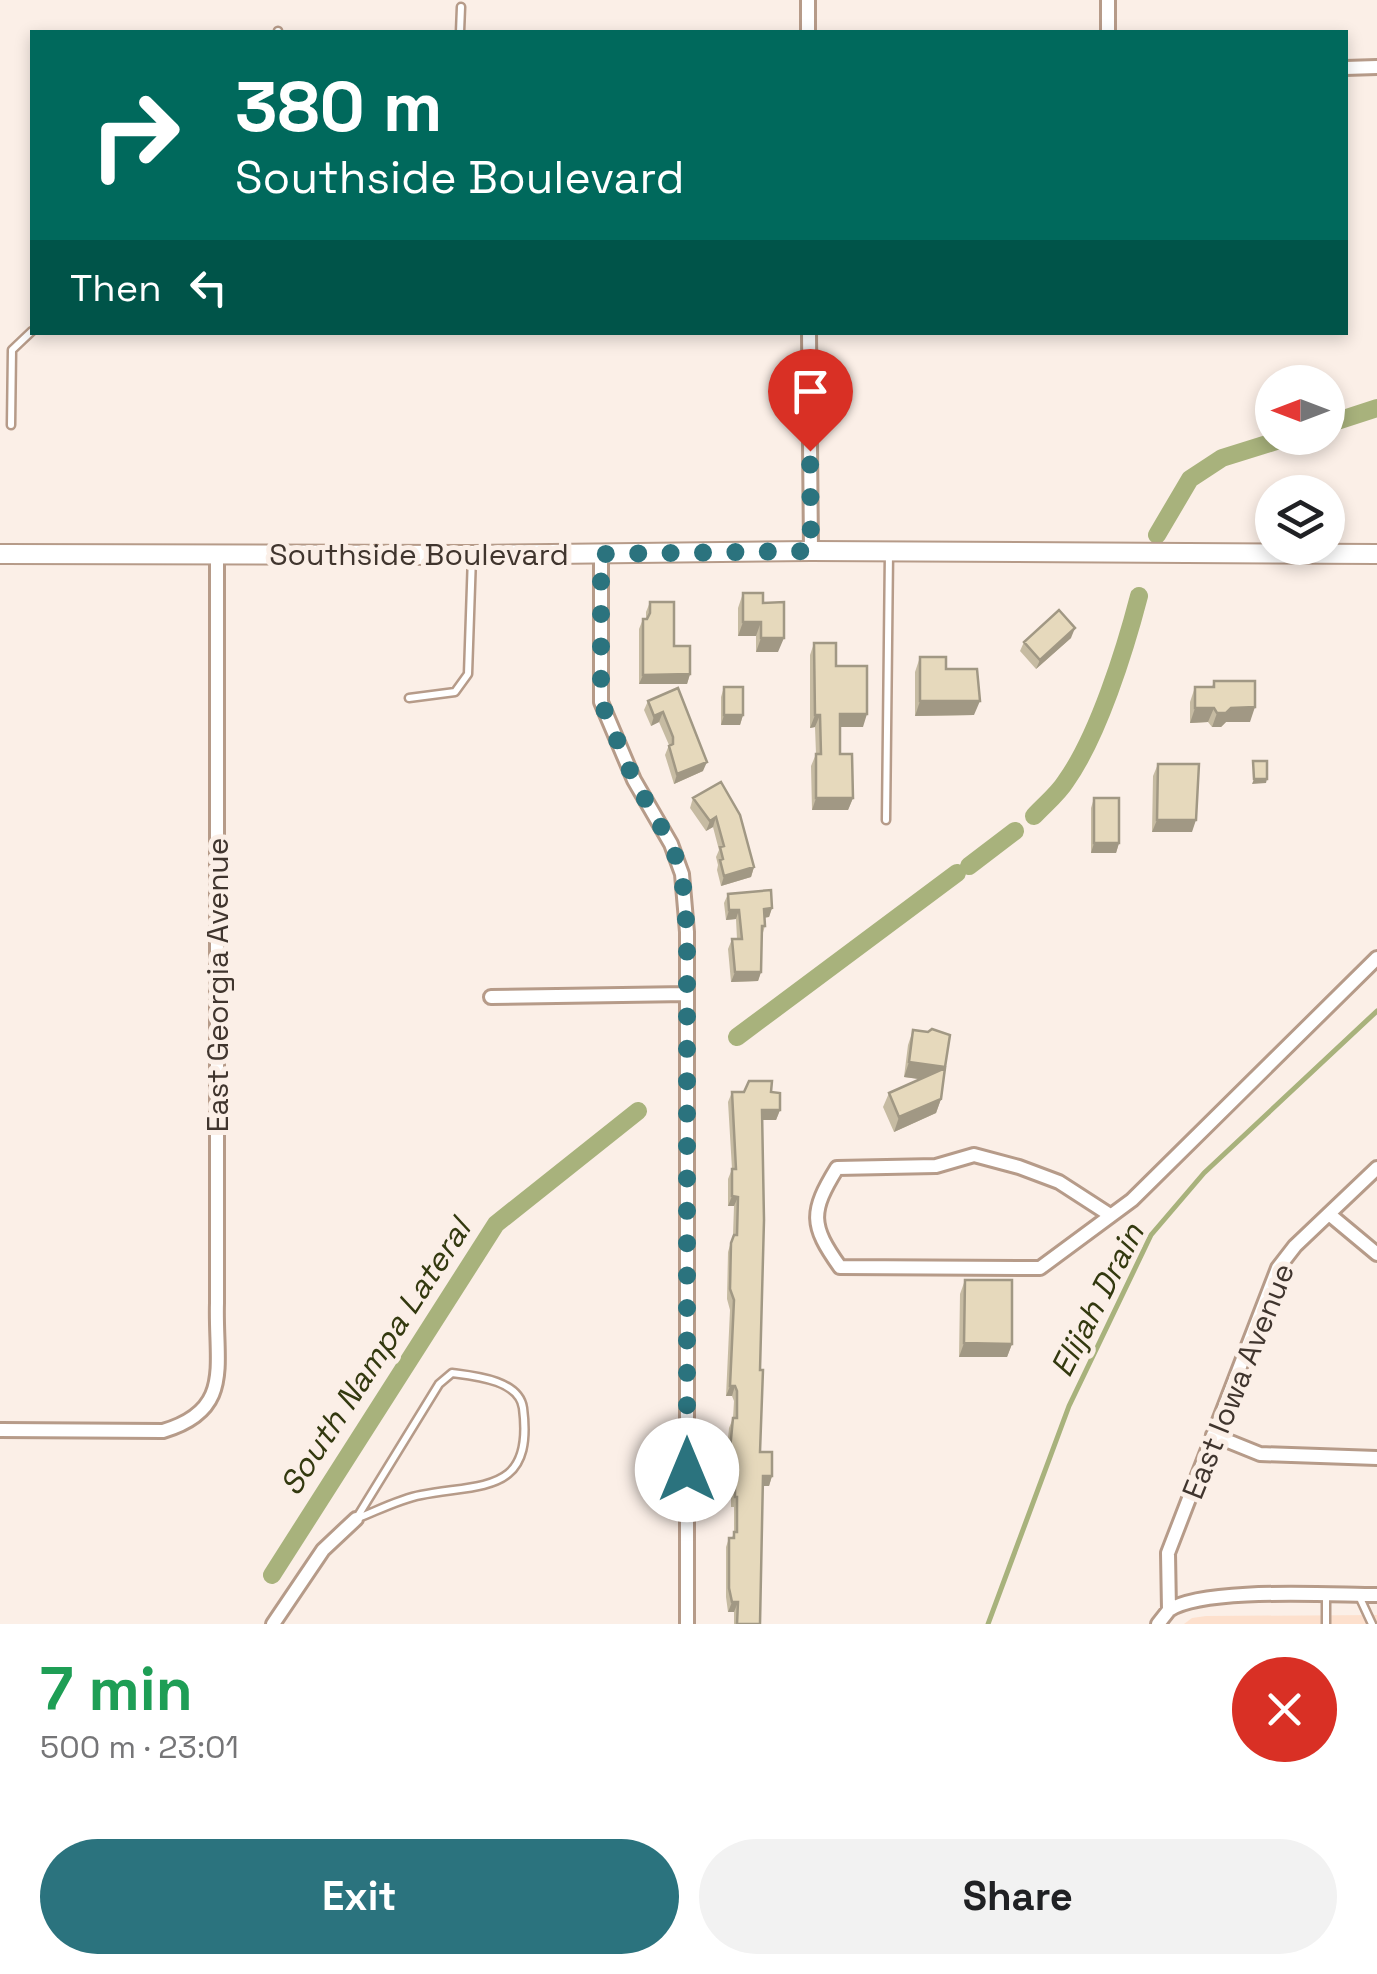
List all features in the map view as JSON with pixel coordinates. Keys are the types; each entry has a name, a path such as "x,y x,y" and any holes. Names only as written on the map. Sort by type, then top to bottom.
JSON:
{"main road":[{"name":"Southside Boulevard","path":"0,554 811,551 1377,554"}],"street":[{"path":"808,0 808,30"},
{"path":"1108,0 1108,30"},
{"path":"1348,68 1377,67"},
{"path":"809,335 811,551"},
{"name":"East Georgia Avenue","path":"0,1430 163,1431 203,1413 212,1400 216,1320 217,554"},
{"path":"601,554 601,702 634,780 671,844 682,874 688,994 687,1624"},
{"path":"1110,1215 1058,1182 974,1155 936,1166 837,1168 818,1199 818,1236 840,1267 1040,1268 1132,1200 1377,958"},
{"path":"491,998 688,994"},
{"name":"East Iowa Avenue","path":"1169,1610 1168,1553 1278,1268 1295,1246 1377,1168"},
{"path":"1329,1214 1377,1254"},
{"path":"1213,1434 1260,1454 1377,1458"},
{"path":"273,1624 324,1550 356,1518"},
{"path":"1158,1624 1181,1602 1210,1596 1377,1595"}],"lane":[{"path":"460,7 460,30"},
{"path":"11,425 12,350 30,333"},
{"path":"886,820 889,552"},
{"path":"408,698 455,692 468,674 472,555"},
{"path":"452,1374 506,1386 522,1401 526,1431 520,1461 507,1476 481,1487 417,1495 356,1518 439,1384 452,1374"},
{"path":"1358,1595 1372,1624"},
{"path":"1326,1596 1326,1624"}],"shaded area":[{"path":"1377,1615 1377,1624 1184,1624 1206,1616"}],"building":[{"path":"743,593 763,593 763,603 784,602 784,638 761,638 761,622 743,622"},
{"path":"650,602 674,602 674,646 690,646 690,674 643,675 643,619 650,613"},
{"path":"1059,610 1075,628 1040,660 1024,642"},
{"path":"814,643 836,643 836,666 867,666 867,714 840,714 840,754 852,754 853,798 816,798 816,754 821,754 820,715 815,715"},
{"path":"920,657 946,657 946,669 977,669 980,701 920,701"},
{"path":"1214,681 1255,681 1255,707 1231,708 1226,713 1217,713 1214,708 1195,708 1195,687 1214,687"},
{"path":"724,687 743,687 743,715 724,715"},
{"path":"678,688 707,762 677,774 669,746 673,737 663,712 654,716 648,701"},
{"path":"1253,761 1267,761 1267,779 1254,779"},
{"path":"1158,764 1199,764 1196,820 1157,820"},
{"path":"721,782 740,815 754,867 724,876 720,847 724,846 716,817 710,821 693,798"},
{"path":"1094,798 1119,798 1119,843 1094,843"},
{"path":"771,890 772,908 764,909 761,972 735,972 732,939 742,939 739,910 729,910 728,894"},
{"path":"932,1029 950,1035 945,1067 909,1062 913,1030"},
{"path":"945,1068 941,1099 899,1117 889,1093"},
{"path":"749,1081 772,1081 771,1092 780,1093 780,1110 762,1110 760,1452 772,1452 772,1476 763,1476 760,1624 737,1624 738,1602 732,1602 729,1588 729,1538 737,1532 737,1497 735,1486 730,1486 733,1418 737,1418 737,1391 730,1386 734,1300 730,1289 731,1243 737,1235 738,1197 732,1196 732,1169 736,1169 732,1092 744,1092"},
{"path":"965,1280 1012,1280 1012,1344 964,1343"}],"waterway":[{"name":"South Nampa Lateral","path":"1345,418 1377,408"},
{"name":"South Nampa Lateral","path":"1157,535 1190,479 1222,458 1255,448"},
{"name":"South Nampa Lateral","path":"1034,816 1063,786 1089,741 1139,596"},
{"name":"South Nampa Lateral","path":"969,866 1015,831"},
{"name":"South Nampa Lateral","path":"737,1037 957,873"},
{"name":"Elijah Drain","path":"988,1624 1069,1406 1151,1235 1204,1173 1377,1011"},
{"name":"South Nampa Lateral","path":"272,1575 496,1224 638,1111"}],"route":[{"path":"687,1470 687,932 682,874 671,844 610,731 601,702 601,554 811,551 810,451"}]}
